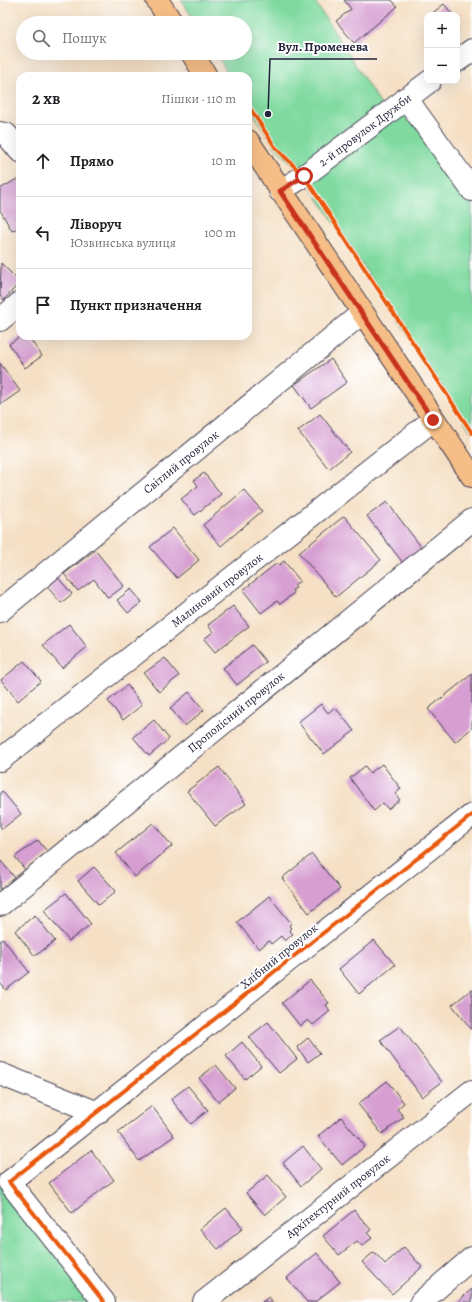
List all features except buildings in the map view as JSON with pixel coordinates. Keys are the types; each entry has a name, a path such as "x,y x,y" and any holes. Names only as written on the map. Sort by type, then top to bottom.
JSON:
{"main road":[{"path":"157,0 167,16"},
{"path":"196,60 204,72"},
{"path":"252,147 433,420 469,466"}],"street":[{"path":"460,59 472,50"},
{"name":"2-й провулок Дружби","path":"280,191 304,176 426,84"},
{"path":"406,98 472,190"},
{"path":"0,133 6,134 16,146"},
{"path":"0,320 16,306"},
{"name":"Світлий провулок","path":"0,611 362,313"},
{"name":"Малиновий провулок","path":"0,760 433,420"},
{"name":"Прополісний провулок","path":"0,905 472,520"},
{"name":"Хлібний провулок","path":"104,1302 8,1182 98,1113 472,815"},
{"path":"0,1074 98,1113"},
{"name":"Архітектурний провулок","path":"204,1302 472,1091"},
{"path":"421,1302 472,1258"}],"green space":[{"path":"181,0 314,0 386,113 406,98 472,190 472,433 304,176 275,147 252,111 252,72 227,72 220,60 252,60 252,16 191,16"},
{"path":"0,1173 9,1182 103,1302 0,1302"}],"cycle path":[{"path":"252,111 275,147 304,176 472,433"},
{"path":"104,1302 9,1182 472,815"}],"place":[{"name":"Вул. Променева","path":"268,114"}],"route":[{"path":"304,176 280,191 433,420"}]}
